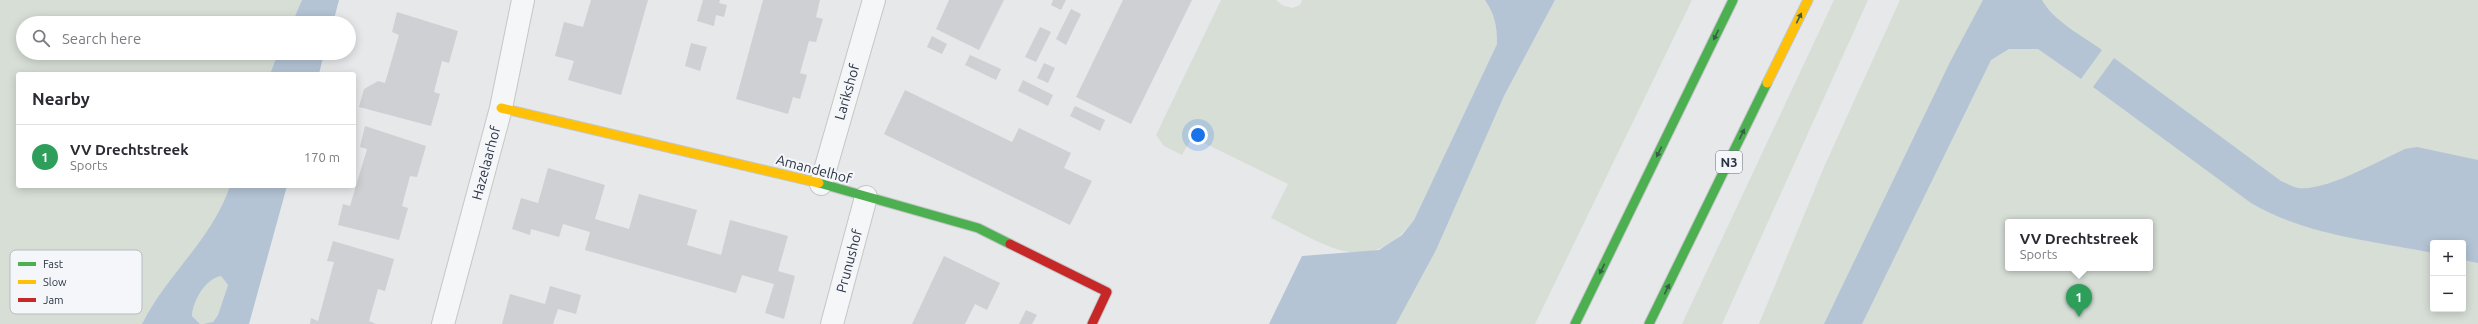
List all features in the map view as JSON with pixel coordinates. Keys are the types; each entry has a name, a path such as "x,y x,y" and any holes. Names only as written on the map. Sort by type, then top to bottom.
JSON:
{"main road":[{"path":"1576,324 1733,0"},
{"name":"N3","path":"1650,324 1808,0"},
{"name":"Amandelhof","path":"501,108 821,184 978,228 1107,292 1092,324"}],"street":[{"name":"Hazelaarhof","path":"443,324 501,108 522,0"},
{"name":"Larikshof","path":"821,184 874,0"},
{"name":"Prunushof","path":"832,324 866,197"}],"shaded area":[{"path":"0,0 302,0 295,16 16,16 16,60 275,60 271,72 16,72 16,188 229,188 222,206 212,224 152,306 142,324 0,324"},
{"path":"1221,0 1276,0 1282,5 1292,8 1300,5 1302,0 1485,0 1495,21 1497,44 1414,220 1396,238 1379,249 1362,253 1345,251 1328,246 1271,218 1288,184 1192,137 1182,155 1164,146 1156,135"},
{"path":"1555,0 1692,0 1535,324 1396,324 1504,96"},
{"path":"1834,0 1868,0 1722,324 1682,324"},
{"path":"1900,0 2478,0 2478,324 1759,324 1824,167"},
{"path":"221,276 228,285 218,315 213,322 200,324 192,316 197,298 210,281"}],"water":[{"path":"302,0 339,0 335,16 295,16"},
{"path":"1485,0 1555,0 1504,96 1436,250 1396,324 1269,324 1302,256 1379,250 1402,235 1414,220 1497,44 1495,21"},
{"path":"1983,0 2042,0 2053,15 2069,28 2102,50 2081,79 2038,49 2009,49 1991,60 1862,324 1824,324 1950,62"},
{"path":"2114,58 2281,181 2298,188 2309,188 2323,185 2352,174 2405,149 2417,147 2478,160 2478,263 2466,261 2466,240 2430,240 2430,252 2340,236 2294,223 2272,214 2251,203 2093,87"},
{"path":"275,60 322,60 319,72 271,72"},
{"path":"229,188 286,188 249,324 202,324 213,322 218,315 228,285 221,276 210,281 197,298 192,316 200,324 142,324 152,306 212,224 222,206"}],"building":[{"path":"591,0 648,0 621,95 568,80 574,61 555,56 564,22 583,27"},
{"path":"703,0 720,0 719,3 727,5 724,17 716,15 714,26 697,21"},
{"path":"763,0 820,0 816,17 823,19 816,42 809,41 800,73 807,75 800,99 793,97 788,114 736,99"},
{"path":"949,0 1004,0 979,50 936,29"},
{"path":"1053,0 1066,0 1061,10 1051,5"},
{"path":"1123,0 1192,0 1131,124 1076,97"},
{"path":"1071,9 1081,14 1066,45 1056,39"},
{"path":"397,12 458,31 449,63 442,61 434,92 440,94 431,126 359,107 364,89 378,81 385,83 399,35 392,32"},
{"path":"1040,27 1051,32 1036,62 1025,57"},
{"path":"932,36 947,44 942,54 927,47"},
{"path":"691,43 707,47 700,71 685,66"},
{"path":"970,55 1001,69 996,80 965,65"},
{"path":"1044,63 1055,68 1048,83 1037,78"},
{"path":"1023,80 1053,95 1048,106 1018,91"},
{"path":"905,90 1012,142 1019,128 1071,153 1064,168 1092,181 1070,225 884,134"},
{"path":"1075,106 1105,120 1100,131 1070,116"},
{"path":"365,126 426,146 417,177 410,176 402,206 408,208 399,240 338,225 343,204 350,206 367,149 360,147"},
{"path":"548,168 605,185 595,219 629,229 639,194 697,210 687,245 721,255 730,220 788,236 778,271 795,276 784,319 765,313 774,284 742,275 736,293 585,250 590,232 563,224 559,237 531,229 530,235 512,229 521,198 538,203"},
{"path":"333,241 394,259 385,291 378,289 369,321 376,324 310,324 311,318 318,321 334,262 327,261"},
{"path":"944,256 1000,283 987,310 975,304 965,324 912,324"},
{"path":"550,286 581,295 576,314 558,309 553,324 502,324 510,294 545,304"},
{"path":"1026,310 1037,315 1032,324 1019,324"}],"traffic: fast":[{"path":"1575,324 1733,0"},
{"path":"1649,324 1767,83"},
{"path":"819,183 978,228 1010,244"}],"traffic: slow":[{"path":"1767,83 1808,0"},
{"path":"501,108 819,183"}],"traffic: jam":[{"path":"1010,244 1107,292 1092,324"}],"place":[{"name":"VV Drechtstreek","path":"2079,317"}]}
